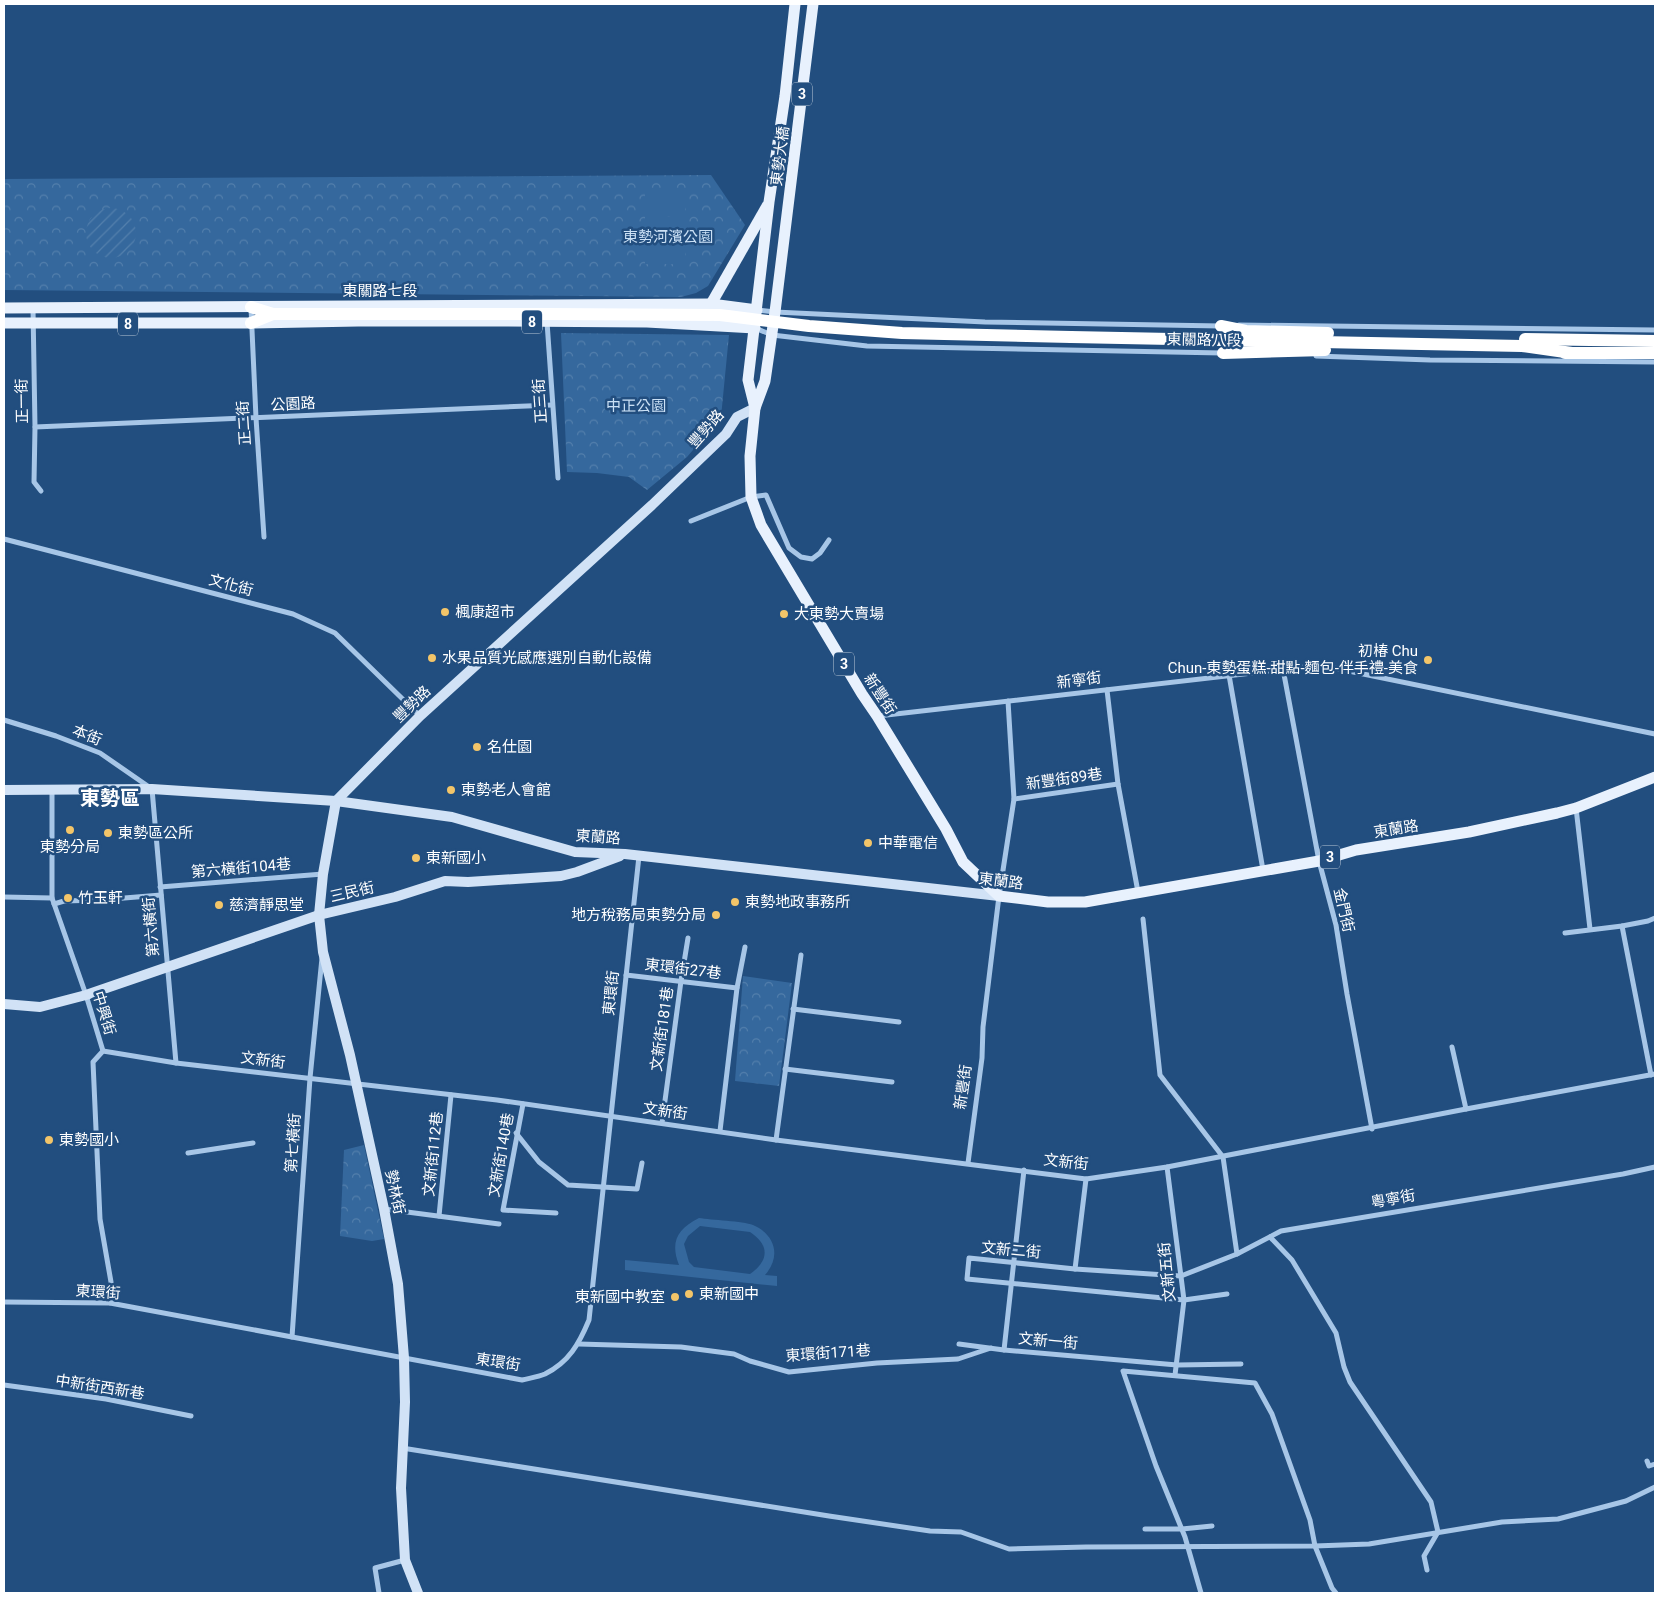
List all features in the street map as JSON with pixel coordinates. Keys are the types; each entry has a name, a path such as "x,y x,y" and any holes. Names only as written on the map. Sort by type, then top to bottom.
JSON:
{"highway":[{"path":"251,308 273,314 547,318 720,315 809,326 902,334 1575,347"},
{"path":"251,323 273,314"},
{"path":"1220,326 1246,331 1575,347 1655,354"},
{"path":"1223,353 1575,347 1655,341"}],"main road":[{"name":"東勢大橋","path":"757,310 795,4"},
{"name":"東勢大橋","path":"775,312 813,4"},
{"path":"711,304 769,202"},
{"path":"647,304 647,322"},
{"name":"東關路七段","path":"4,308 711,304 757,310"},
{"name":"3","path":"755,408 748,380 757,310"},
{"name":"3","path":"755,408 765,381 775,312"},
{"name":"東關路七段","path":"4,323 251,323 547,318 755,328"},
{"name":"新豐街","path":"755,408 750,456 751,496 760,525 946,829 963,862 999,896"},
{"name":"東蘭路","path":"999,896 1048,902 1082,902 1319,861 1356,850 1469,832 1576,808 1655,777"}],"street":[{"path":"109,307 109,323"},
{"name":"正一街","path":"34,308 34,482 41,491"},
{"name":"正二街","path":"251,308 264,537"},
{"name":"東關路八段","path":"757,310 985,322 1655,330"},
{"name":"正三街","path":"547,318 558,478"},
{"name":"東關路八段","path":"755,328 772,335 866,346 1223,353 1430,360 1655,362"},
{"name":"公園路","path":"35,427 552,405"},
{"name":"豐勢路","path":"336,801 420,716 652,505 726,434 736,417 755,408"},
{"path":"691,521 751,496 766,495 789,548 800,557 812,559 820,553 829,540"},
{"name":"文化街","path":"4,539 293,614 336,633 420,716"},
{"path":"1283,669 1314,666 1334,668 1655,734"},
{"name":"新寧街","path":"877,716 1283,669"},
{"name":"金門街","path":"1283,669 1319,861 1336,925 1372,1128"},
{"path":"1229,675 1263,870"},
{"path":"1107,690 1118,784 1138,892"},
{"name":"新豐街","path":"968,1162 982,1058 999,896 1014,799 1008,701"},
{"name":"本街","path":"4,720 56,736 100,753 152,789"},
{"name":"新豐街89巷","path":"1014,799 1118,784"},
{"path":"4,790 152,789 336,801"},
{"name":"第六橫街","path":"152,789 176,1063"},
{"name":"中興街","path":"52,790 53,901 86,994 103,1051 93,1062 100,1220 111,1282 110,1303"},
{"name":"東蘭路","path":"336,801 452,817 575,852 626,854 999,896"},
{"name":"勢林街","path":"336,801 319,914 322,952 356,1084 384,1209 398,1284 404,1358 405,1402 401,1488 405,1560 418,1593"},
{"path":"1576,808 1590,929"},
{"name":"三民街","path":"4,1004 40,1007 86,994 319,914 395,897 445,881 468,882 561,876 626,854"},
{"name":"東環街","path":"4,1302 110,1303 522,1380 544,1374 563,1362 579,1344 589,1320 639,856"},
{"name":"第六橫街104巷","path":"160,887 324,874"},
{"path":"4,898 64,901 100,900 161,894"},
{"path":"1565,932 1622,926 1655,918"},
{"path":"1143,919 1160,1075 1223,1157 1237,1254"},
{"path":"1223,1157 1466,1109 1653,1075 1622,926"},
{"name":"文新街181巷","path":"662,1123 688,938"},
{"path":"720,1131 737,988 745,946"},
{"name":"第七橫街","path":"292,1337 310,1078 322,952"},
{"path":"776,1140 801,955"},
{"name":"東環街27巷","path":"626,975 737,988"},
{"path":"794,1009 900,1022"},
{"path":"1452,1047 1466,1109"},
{"name":"文新街","path":"103,1051 176,1063 523,1104 776,1140 968,1162 1086,1178 1223,1157"},
{"path":"785,1069 892,1082"},
{"name":"文新街112巷","path":"439,1216 451,1095"},
{"name":"文新街140巷","path":"523,1104 516,1133 503,1210 556,1213"},
{"path":"516,1133 539,1162 568,1186 637,1189 642,1163"},
{"path":"188,1153 253,1143"},
{"name":"文新五街","path":"1167,1167 1184,1300 1176,1375"},
{"name":"粵寧街","path":"1237,1254 1281,1231 1623,1174 1655,1167"},
{"name":"文新一街","path":"1024,1170 1004,1350 1177,1365 1241,1364"},
{"path":"1075,1269 1086,1178"},
{"path":"384,1209 499,1224"},
{"path":"1270,1237 1292,1260 1336,1334 1344,1367 1350,1382 1431,1502 1438,1532 1424,1556 1427,1570"},
{"name":"文新二街","path":"1227,1294 1184,1300 967,1278 969,1258 1075,1269 1181,1276 1237,1254"},
{"name":"東環街171巷","path":"579,1344 681,1347 734,1354 750,1361 789,1372 877,1363 958,1359 991,1348"},
{"path":"959,1344 1004,1350"},
{"path":"1200,1593 1182,1530 1156,1466 1123,1371 1255,1383 1272,1414 1310,1520 1315,1546 1332,1588 1336,1593"},
{"name":"中新街西新巷","path":"4,1385 106,1399 191,1416"},
{"path":"402,1448 829,1516 930,1531 961,1532 1009,1549 1369,1544 1502,1522 1558,1519 1626,1501 1655,1487"},
{"path":"1647,1461 1649,1466 1655,1464"},
{"path":"1145,1529 1182,1530 1212,1526"},
{"path":"379,1593 374,1568 405,1560"}],"green space":[{"name":"東勢河濱公園","path":"711,175 745,225 708,286 696,293 681,297 4,290 4,179"},
{"path":"645,193 685,193 685,216 645,216"},
{"path":"111,208 120,210 131,219 136,233 134,242 125,253 111,258 102,256 91,247 86,233 88,224 97,213"},
{"path":"645,217 685,217 685,240 645,240"},
{"path":"645,241 685,241 685,264 645,264"},
{"name":"中正公園","path":"561,333 729,335 721,417 687,457 647,490 629,477 567,472"},
{"path":"743,976 792,983 779,1086 735,1081"},
{"path":"364,1145 384,1239 372,1241 340,1236 344,1150"},
{"path":"699,1218 748,1224 761,1229 767,1234 774,1247 773,1261 765,1275 777,1276 777,1286 625,1270 625,1260 679,1265 675,1250 677,1237 691,1222","holes":["700,1226 750,1232 761,1242 765,1253 761,1264 750,1274 694,1267 689,1262 684,1244 688,1236"]}],"place":[{"name":"楓康超市","path":"445,612"},
{"name":"大東勢大賣場","path":"784,614"},
{"name":"水果品質光感應選別自動化設備","path":"432,658"},
{"name":"初椿 Chu Chun-東勢蛋糕-甜點-麵包-伴手禮-美食","path":"1428,660"},
{"name":"名仕園","path":"477,747"},
{"name":"東勢老人會館","path":"451,790"},
{"name":"東勢分局","path":"70,830"},
{"name":"東勢區公所","path":"108,833"},
{"name":"中華電信","path":"868,843"},
{"name":"東新國小","path":"416,858"},
{"name":"竹玉軒","path":"68,898"},
{"name":"東勢地政事務所","path":"735,902"},
{"name":"慈濟靜思堂","path":"219,905"},
{"name":"地方稅務局東勢分局","path":"716,915"},
{"name":"東勢國小","path":"49,1140"},
{"name":"東新國中","path":"689,1294"},
{"name":"東新國中教室","path":"675,1297"}],"district":[{"name":"東勢區","path":"110,798"}]}
